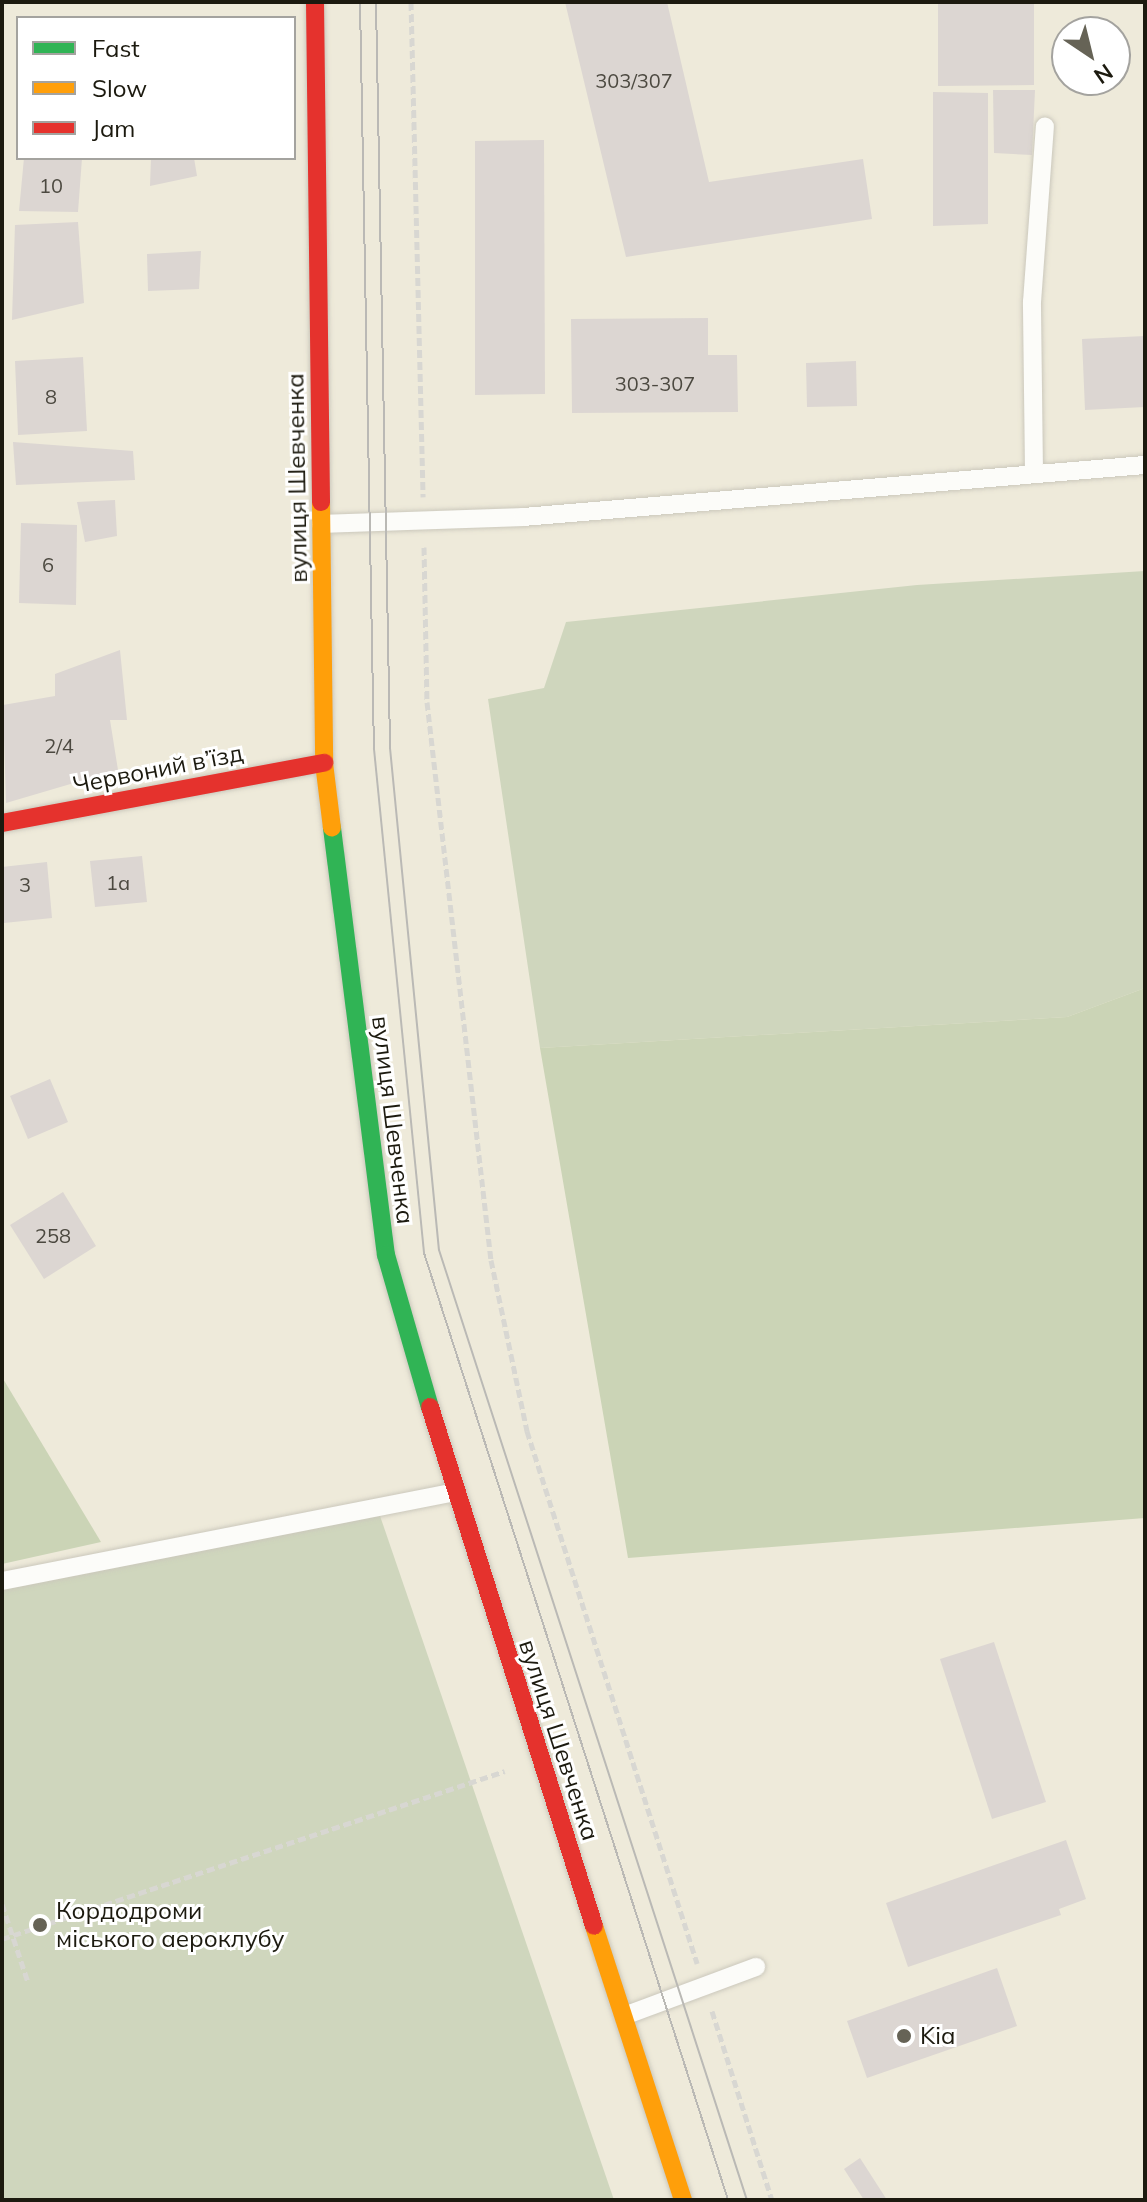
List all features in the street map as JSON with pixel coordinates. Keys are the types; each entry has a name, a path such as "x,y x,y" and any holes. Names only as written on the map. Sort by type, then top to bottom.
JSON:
{"main road":[{"name":"вулиця Шевченка","path":"315,2 324,763 386,1255 454,1492 683,2200"},
{"name":"Червоний в’їзд","path":"2,823 324,763"}],"lane":[{"path":"1034,472 1032,302 1045,126"},
{"path":"321,524 523,517 1145,465"},
{"path":"2,1581 454,1492"},
{"path":"624,2016 756,1967"}],"path":[{"path":"411,2 427,702 491,1260 527,1431 772,2200"},
{"path":"2,1939 540,1760"},
{"path":"2,1904 28,1982"}],"green space":[{"path":"1145,571 1145,988 1067,1017 540,1048 488,699 544,688 566,622 917,585"},
{"path":"1145,988 1145,1518 628,1558 540,1048 1067,1017"},
{"path":"2,1377 101,1542 2,1564"},
{"path":"377,1507 614,2200 2,2200 2,1581"}],"building":[{"path":"565,2 667,2 709,182 863,159 872,219 626,257"},
{"path":"938,2 1034,2 1034,85 938,86"},
{"path":"993,90 1035,90 1032,155 994,153"},
{"path":"933,92 988,93 988,224 933,226"},
{"path":"544,140 545,394 475,395 475,141"},
{"path":"24,160 82,160 78,212 19,211"},
{"path":"151,160 194,160 197,176 150,186"},
{"path":"78,222 84,303 12,320 15,225"},
{"path":"201,251 199,289 148,291 147,254"},
{"path":"708,318 708,355 737,355 738,412 572,413 571,319"},
{"path":"1145,336 1145,407 1085,410 1082,339"},
{"path":"83,357 87,431 18,435 15,361"},
{"path":"856,361 857,406 807,407 806,363"},
{"path":"13,442 133,451 135,480 16,485"},
{"path":"115,500 117,536 85,542 77,502"},
{"path":"21,523 77,525 76,605 19,603"},
{"path":"120,650 127,720 110,720 118,770 6,803 3,705 55,696 55,674"},
{"path":"142,856 147,902 95,907 90,861"},
{"path":"47,862 52,918 4,923 2,867"},
{"path":"50,1079 68,1122 28,1139 10,1096"},
{"path":"63,1192 96,1246 44,1279 10,1225"},
{"path":"994,1642 1046,1802 992,1819 940,1659"},
{"path":"1066,1840 1086,1899 1059,1909 1061,1915 908,1967 886,1903"},
{"path":"997,1968 1017,2026 867,2078 847,2021"},
{"path":"860,2158 887,2200 864,2200 844,2169"}],"tram line":[{"path":"360,2 374,749 424,1253 728,2200"},
{"path":"376,2 390,748 439,1250 747,2200"}],"traffic: fast":[{"path":"332,828 386,1255 430,1407"}],"traffic: slow":[{"path":"321,502 324,763 332,828"},
{"path":"594,1926 683,2200"}],"traffic: jam":[{"path":"315,2 321,502"},
{"path":"2,823 324,763"},
{"path":"430,1407 594,1926"}],"place":[{"name":"Кордодроми міського аероклубу","path":"40,1925"},
{"name":"Kia","path":"904,2036"}]}
